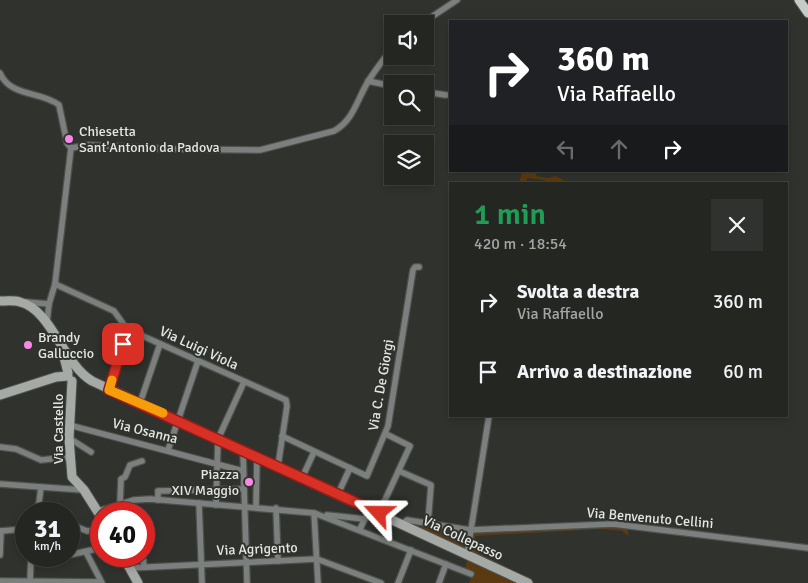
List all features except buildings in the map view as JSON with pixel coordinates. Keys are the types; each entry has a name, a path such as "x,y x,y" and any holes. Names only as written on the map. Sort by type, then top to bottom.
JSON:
{"main road":[{"path":"799,0 808,14"}],"street":[{"path":"434,15 457,0"},
{"path":"71,148 88,145 170,149 260,150 278,147 334,131 344,125 353,112 368,81 384,59"},
{"path":"0,72 2,79 18,91 60,105 67,143 71,148 55,284 46,324"},
{"path":"368,81 384,84"},
{"path":"434,94 446,96"},
{"name":"Via C. De Giorgi","path":"282,436 367,476 386,434 413,270 419,266"},
{"name":"Via Luigi Viola","path":"55,284 114,311 128,328 286,400 287,406 282,436"},
{"path":"0,300 49,304"},
{"path":"0,395 56,377 75,376 62,348 46,324 37,313 20,302"},
{"path":"109,390 128,328"},
{"path":"140,403 160,344"},
{"path":"168,450 198,361"},
{"name":"Via Collepasso","path":"75,376 140,403 370,508 401,525 528,583"},
{"name":"Via Castello","path":"75,376 68,438 72,477 84,490"},
{"path":"216,505 218,439 244,382"},
{"path":"467,555 488,417"},
{"name":"Via Osanna","path":"69,425 243,471"},
{"path":"379,513 410,446 386,434"},
{"path":"278,466 282,436"},
{"path":"68,438 91,452"},
{"path":"0,447 16,449 41,460 70,457"},
{"path":"243,450 243,507 247,583"},
{"path":"302,478 314,452"},
{"path":"256,457 256,508"},
{"path":"120,502 121,479 126,477 130,465 142,462"},
{"path":"338,494 350,468"},
{"path":"399,470 431,485 428,523"},
{"path":"0,484 84,490 92,502"},
{"path":"39,502 41,487"},
{"path":"158,500 158,491 243,489"},
{"path":"127,502 134,500 158,500 276,508 365,518"},
{"path":"199,503 202,583"},
{"path":"276,508 278,560"},
{"path":"360,529 370,508"},
{"path":"314,513 360,529 471,574"},
{"path":"314,513 318,583"},
{"name":"Via Benvenuto Cellini","path":"401,525 407,520 470,530 613,524 808,548"},
{"path":"0,555 1,531 15,530"},
{"path":"398,583 411,550"},
{"path":"80,553 90,551"},
{"path":"0,581 102,583 86,552"},
{"name":"Via Agrigento","path":"155,566 317,559 381,583"},
{"path":"439,583 446,564"},
{"path":"30,582 31,567"},
{"name":"Via Agrigento","path":"129,568 144,567"},
{"path":"129,568 138,583"}],"shaded area":[{"path":"522,172 537,172 536,176 548,178 556,176 567,182 545,182 545,180 527,178 526,182 519,182"},
{"path":"604,526 628,528 628,536 622,531 602,529 475,536 478,553 538,583 471,553 475,532"},
{"path":"415,527 464,532 466,534 464,548"},
{"path":"468,558 516,581 516,583 469,583 473,573 465,568"}],"slow traffic":[{"path":"112,380 109,390 163,413"}],"place":[{"name":"Chiesetta Sant'Antonio da Padova","path":"69,139"},
{"name":"Brandy Galluccio","path":"28,345"},
{"name":"Piazza XIV Maggio","path":"249,482"}],"route":[{"path":"123,344 109,390 379,513"}]}
